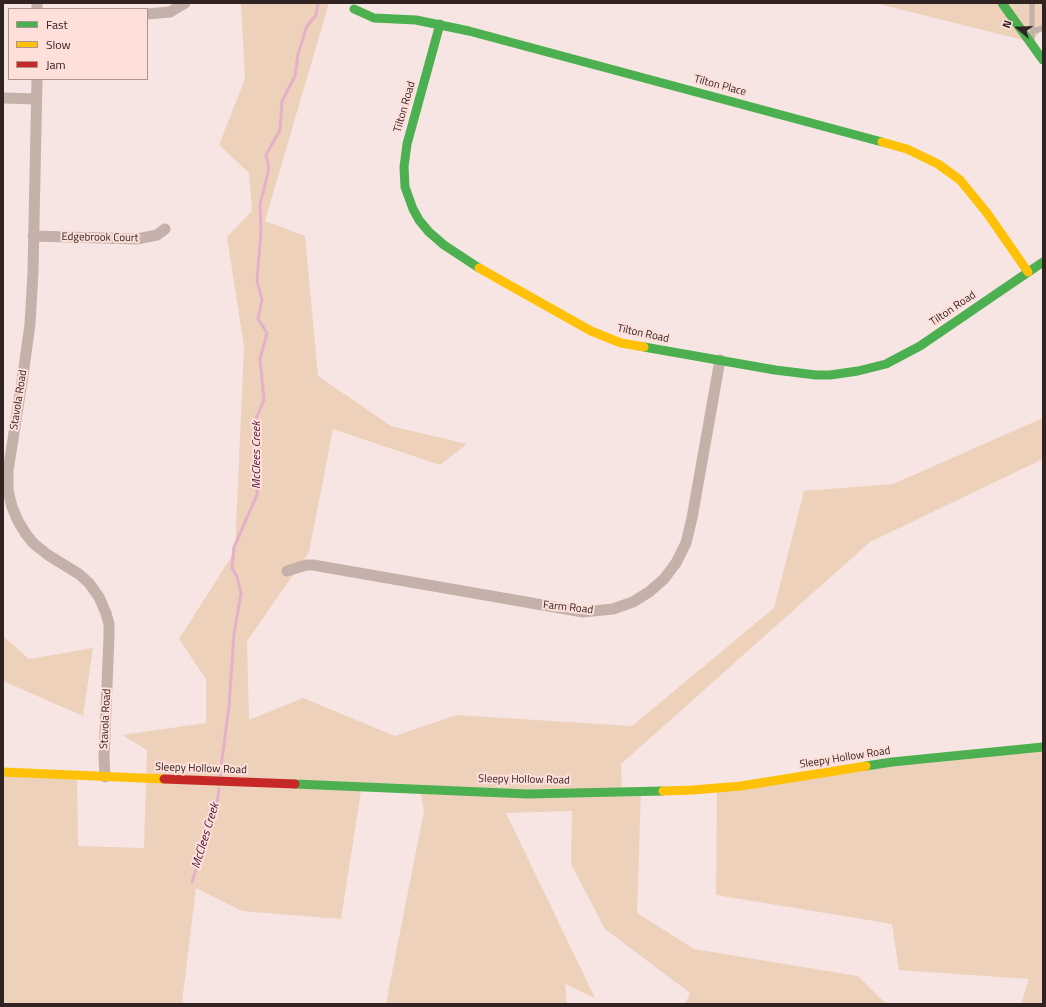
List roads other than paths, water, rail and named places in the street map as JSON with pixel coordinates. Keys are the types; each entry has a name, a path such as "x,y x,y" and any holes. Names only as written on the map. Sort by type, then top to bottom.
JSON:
{"street":[{"path":"148,14 170,12 185,3"},
{"path":"1002,3 1043,60"},
{"name":"Tilton Place","path":"354,10 374,18 416,20 477,33 892,144 927,157 948,170 966,186 987,213 1028,272"},
{"name":"Tilton Road","path":"440,24 407,144 404,167 405,187 413,209 424,226 444,245 460,256 591,331 621,343 816,375 830,375 872,368 898,358 920,346 1043,262"},
{"name":"Stavola Road","path":"37,80 33,272 30,324 8,471 8,490 12,507 18,521 33,543 48,555 79,574 99,597 106,613 109,624 109,637 104,758 105,777"},
{"path":"3,98 36,99"},
{"name":"Edgebrook Court","path":"34,236 137,239 157,236 165,229"},
{"name":"Farm Road","path":"287,571 306,565 313,565 583,612 613,609 634,602 664,579 676,563 686,543 692,518 720,360"},
{"name":"Sleepy Hollow Road","path":"3,772 528,794 693,790 741,786 775,782 892,762 1043,747"}],"lane":[{"path":"1031,43 1033,37 1032,3"},
{"path":"1033,30 1043,28"}],"waterway":[{"name":"McClees Creek","path":"220,775 229,706 234,634 241,593 237,577 232,568 234,547 257,495 259,453 255,421 264,400 260,359 267,333 258,319 262,300 257,281 261,231 260,205 269,168 266,155 280,130 282,101 295,76 298,54 307,26 316,15 318,3"},
{"name":"McClees Creek","path":"192,882 217,804 219,789"}]}
